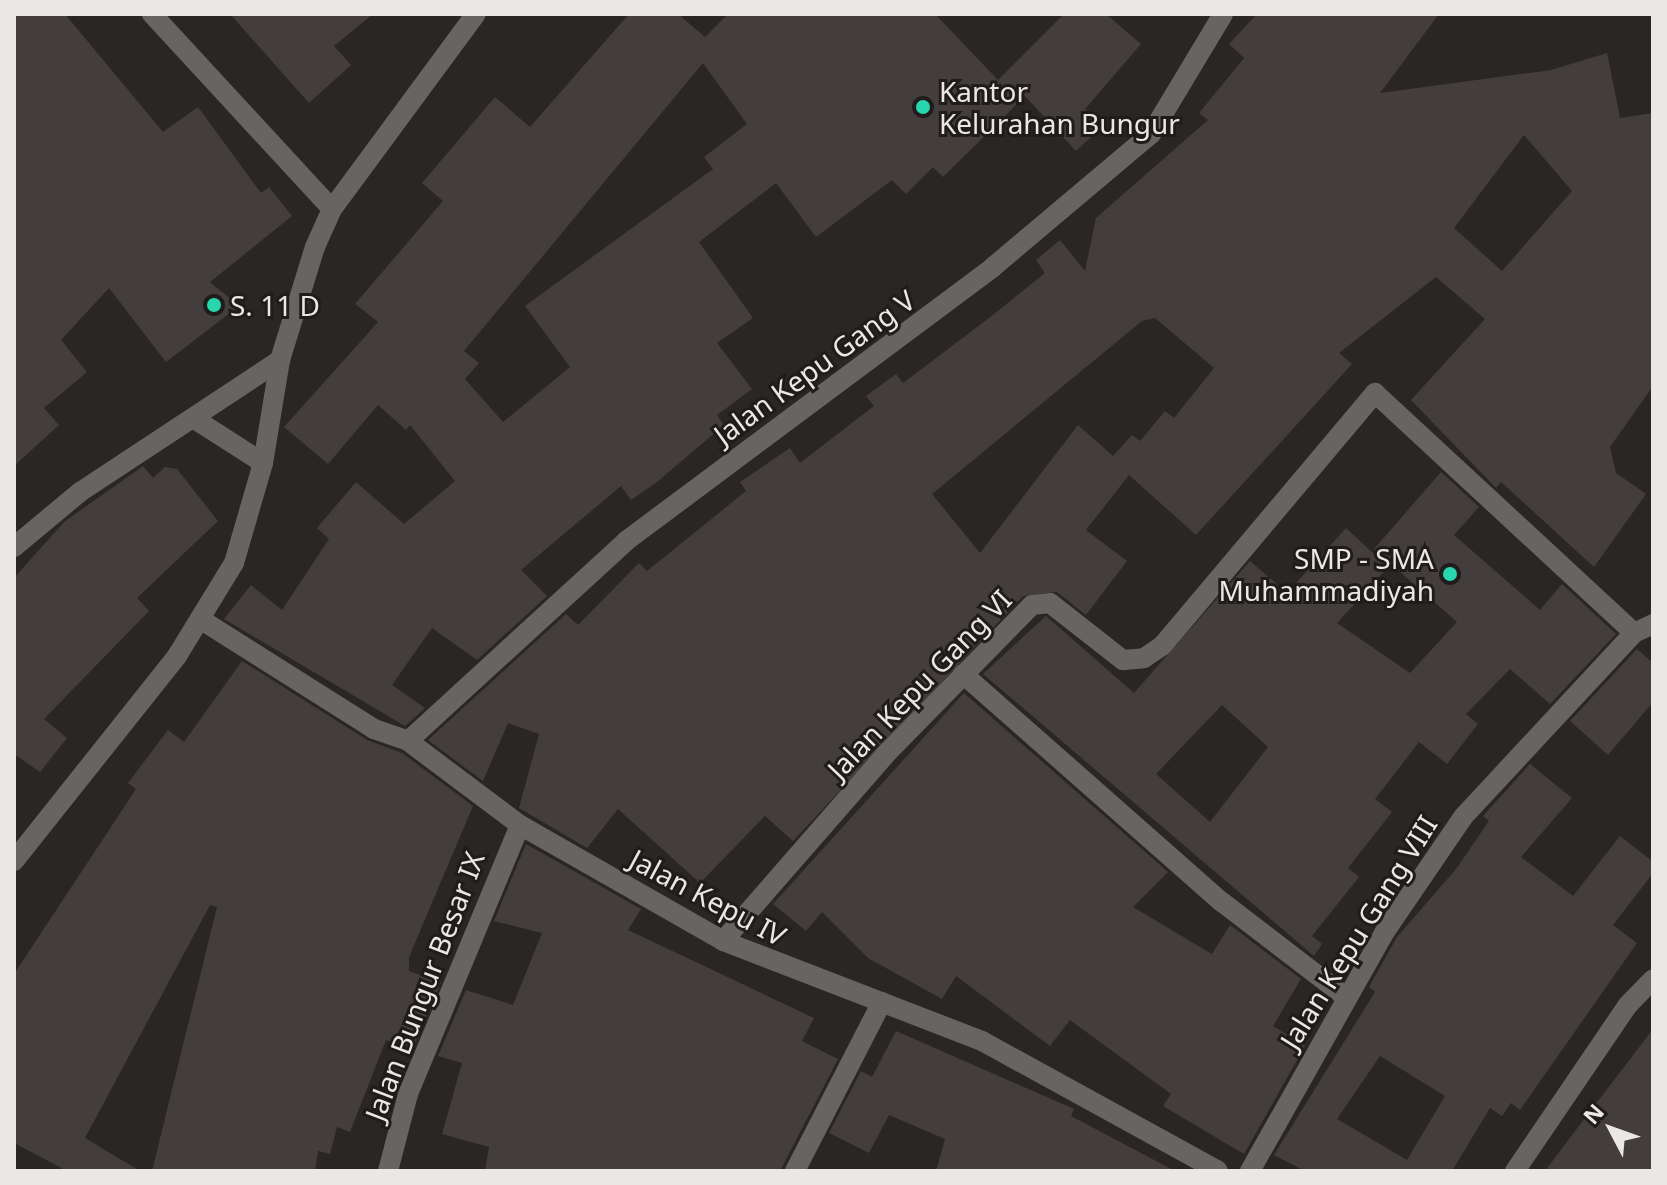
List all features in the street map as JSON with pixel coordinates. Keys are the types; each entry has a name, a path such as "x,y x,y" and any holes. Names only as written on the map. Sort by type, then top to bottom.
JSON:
{"street":[{"path":"152,14 332,209"},
{"path":"14,861 200,619 234,563 263,463 280,360 332,209 476,14"},
{"name":"Jalan Kepu Gang V","path":"408,741 626,541 949,302 1140,143 1185,86 1223,14"},
{"path":"14,547 80,492 280,360"},
{"name":"Jalan Kepu Gang VI","path":"723,941 963,674 1040,603 1123,660 1162,646 1375,393 1644,628"},
{"path":"193,418 263,463"},
{"name":"Jalan Kepu IV","path":"200,619 374,729 408,741 520,825 723,941 776,967 882,1002 1074,1087 1218,1171"},
{"name":"Jalan Kepu Gang VIII","path":"1250,1171 1347,998 1463,817 1644,628"},
{"path":"963,674 1212,894 1347,998"},
{"name":"Jalan Bungur Besar IX","path":"388,1171 408,1094 520,825"},
{"path":"1515,1171 1627,1006 1653,979"},
{"path":"795,1171 882,1002"}],"building":[{"path":"14,14 65,14 163,132 198,107 261,193 269,187 292,216 210,282 239,306 166,362 109,288 61,340 87,372 44,408 59,425 14,466"},
{"path":"230,14 373,14 334,46 351,65 309,103"},
{"path":"629,14 678,14 705,37 728,14 935,14 998,80 1064,14 1106,14 1141,44 1085,109 1102,127 1076,151 1025,96 943,177 933,167 906,194 892,180 816,237 776,183 699,242 753,318 717,343 752,389 717,415 724,425 657,482 631,500 621,486 521,570 547,596 477,660 432,628 392,685 425,708 405,726 224,619 251,585 282,610 329,539 317,528 356,482 404,524 455,481 410,425 406,430 378,405 328,464 284,427 378,322 355,304 443,201 422,183 495,97 530,127","holes":["703,63 747,124 704,157 713,169 525,306 570,367 503,422 465,379 479,363 464,351"]},
{"path":"1257,14 1439,14 1380,93 1551,70 1607,53 1620,118 1653,113 1653,386 1610,447 1616,473 1646,494 1594,567 1501,482 1496,488 1411,400 1485,319 1436,277 1339,353 1352,364 1196,535 1129,475 1086,530 1127,561 1086,615 1057,592 1023,596 793,841 765,816 700,883 618,809 587,848 519,808 539,734 508,723 483,781 428,740 566,614 578,625 639,563 647,571 746,491 740,482 790,448 800,463 874,406 866,396 896,374 903,383 989,318 1045,273 1036,260 1060,240 1085,271 1096,218 1208,120 1199,113 1244,58 1229,44","holes":["1524,135 1572,191 1502,271 1454,228","1155,318 1214,368 1174,418 1165,411 1140,441 1132,435 1113,456 1078,425 980,553 932,494 1142,321"]},
{"path":"143,466 153,478 165,467 177,469 218,521 137,598 149,611 44,719 67,738 40,772 14,754 14,578 64,522"},
{"path":"1441,472 1479,507 1454,535 1540,610 1562,584 1616,634 1550,704 1510,669 1466,714 1478,724 1447,764 1419,742 1375,799 1392,812 1348,868 1359,877 1312,936 1322,944 1314,956 983,674 1046,616 1134,693 1250,561 1287,593 1346,528 1388,567 1337,623 1410,673 1457,622 1374,549","holes":["1222,705 1268,747 1210,822 1156,774"]},
{"path":"1637,649 1653,663 1653,702 1608,755 1570,721"},
{"path":"242,661 367,740 402,753 473,806 409,957 409,971 441,982 413,1048 386,1040 350,1132 337,1127 330,1154 318,1151 315,1171 152,1171 217,907 210,905 85,1138 140,1171 67,1171 14,1143 14,974 136,789 128,783 168,730 184,742"},
{"path":"964,693 1168,872 1133,907 1212,954 1230,925 1301,979 1273,1026 1305,1046 1244,1154 1163,1106 1171,1094 1070,1020 1050,1046 956,976 942,999 868,958 822,912 806,931 773,904"},
{"path":"1530,764 1572,798 1521,857 1573,896 1620,836 1653,862 1653,873 1613,925 1637,943 1520,1110 1511,1103 1502,1116 1490,1108 1452,1171 1305,1171 1274,1155 1375,992 1369,987 1397,937 1456,869 1489,821 1483,816","holes":["1380,1056 1445,1096 1407,1160 1337,1119"]},
{"path":"526,844 641,909 628,930 814,1018 802,1041 838,1059 780,1171 485,1171 489,1147 442,1134 462,1063 438,1056 466,990 513,1005 542,933 494,921"},
{"path":"1653,1029 1653,1171 1545,1171 1569,1139"},
{"path":"896,1031 1074,1109 1071,1116 1175,1171 936,1171 945,1139 889,1115 869,1153 829,1133 861,1071 872,1077"}],"place":[{"name":"Kantor Kelurahan Bungur","path":"923,107"},
{"name":"S. 11 D","path":"214,305"},
{"name":"SMP - SMA Muhammadiyah","path":"1450,574"}]}
